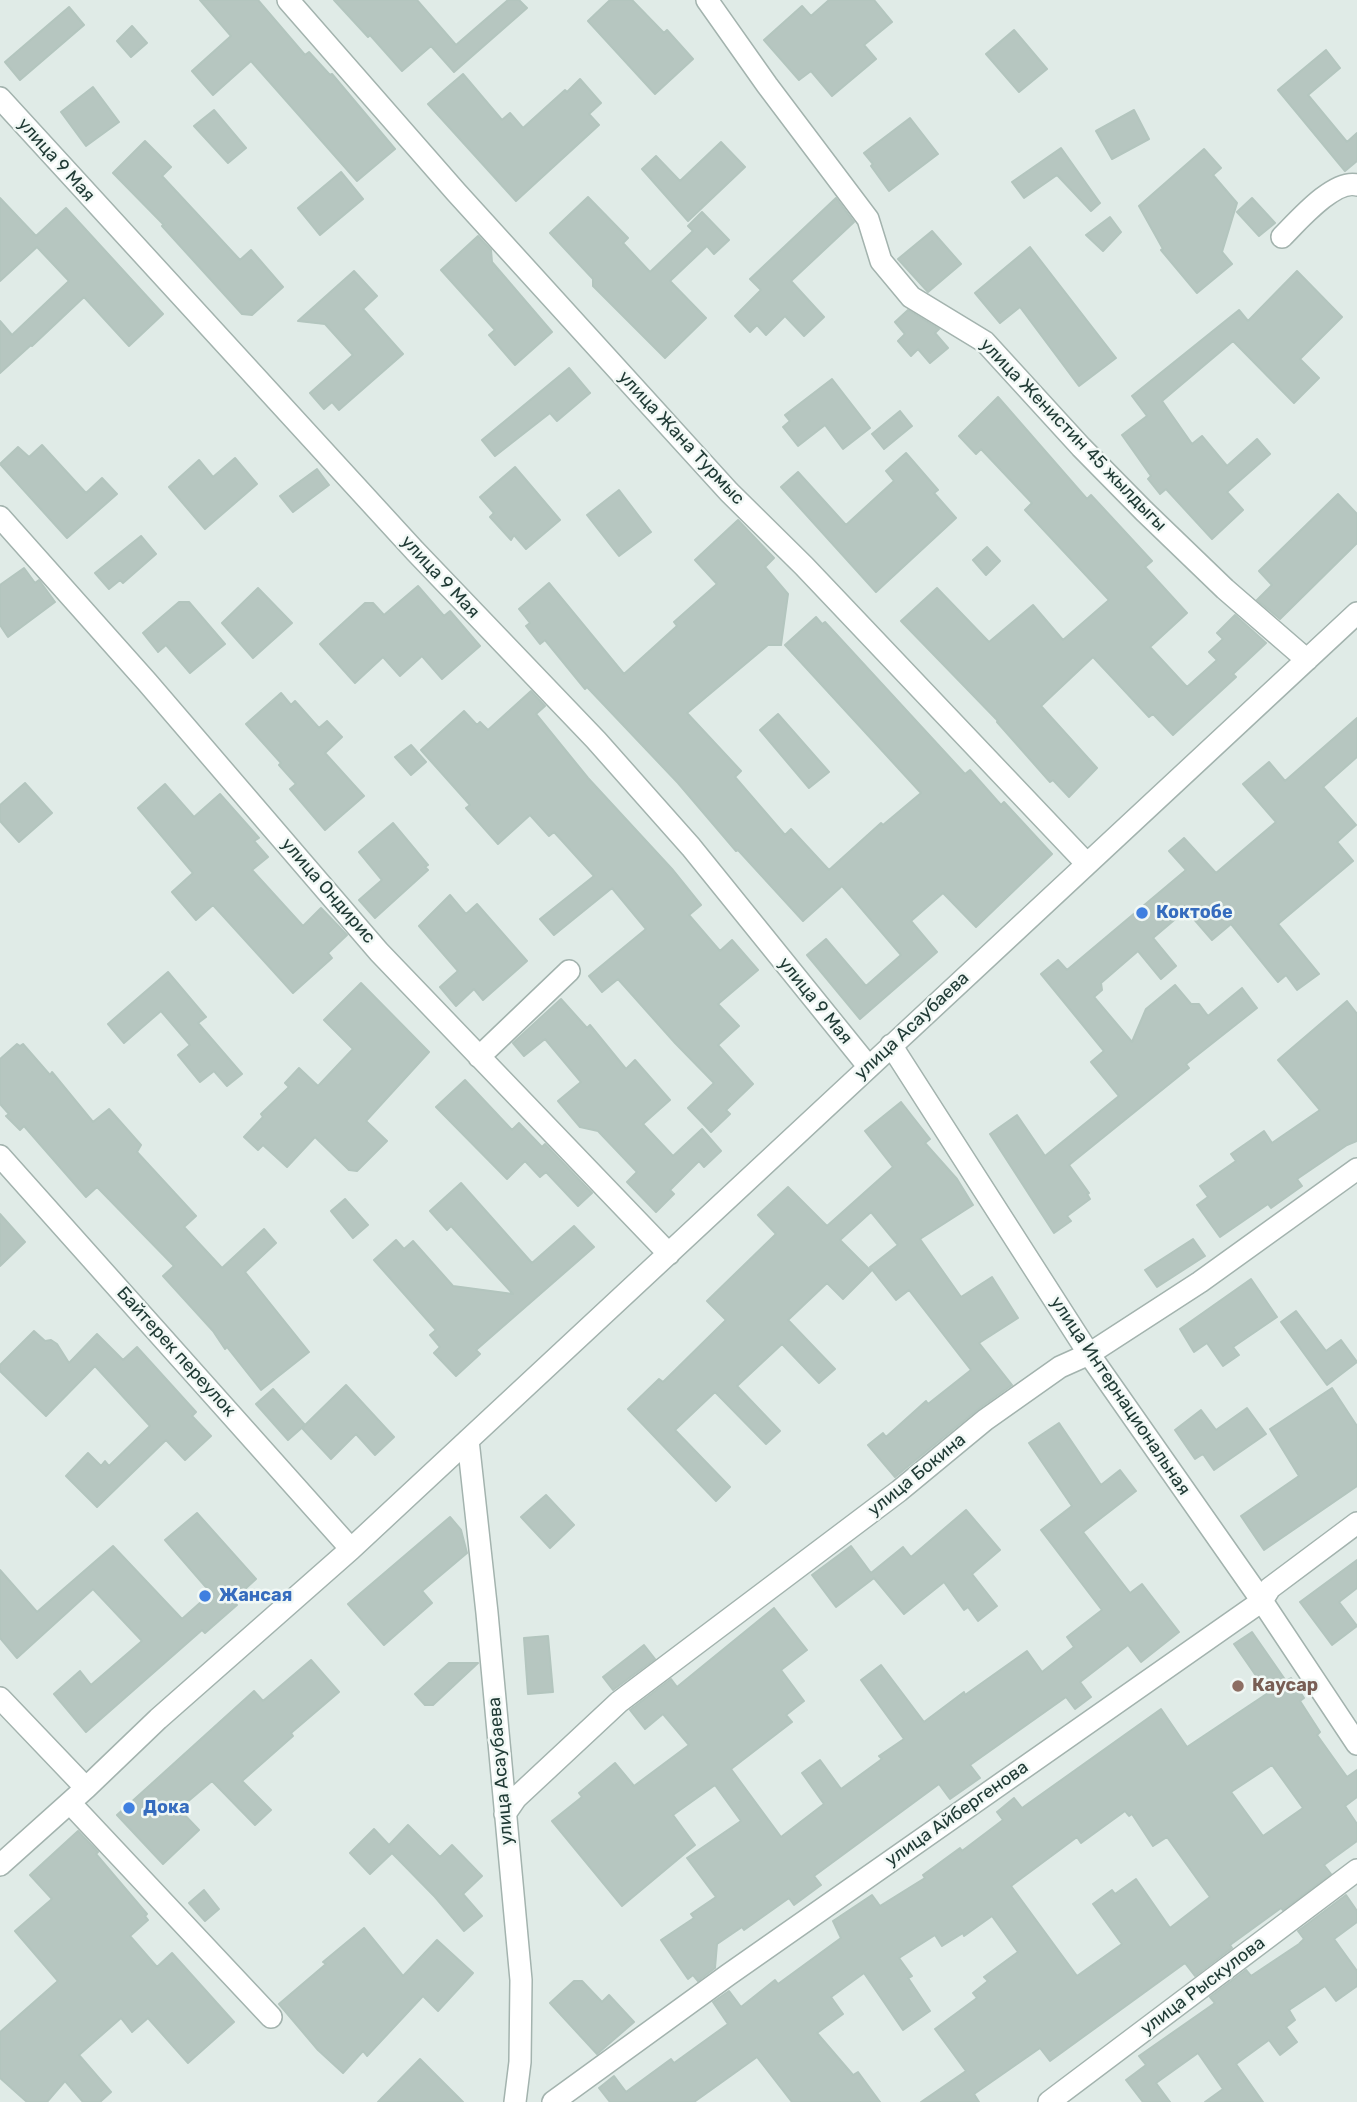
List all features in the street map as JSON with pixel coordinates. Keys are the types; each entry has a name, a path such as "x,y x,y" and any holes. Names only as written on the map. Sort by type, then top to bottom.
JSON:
{"street":[{"name":"улица Жана Турмыс","path":"288,0 465,201 729,492 813,575 1087,864"},
{"name":"улица Женистин 45 жылдыгы","path":"707,0 868,219 881,261 911,297 985,342 1144,511 1225,589 1307,660"},
{"name":"улица 9 Мая","path":"0,98 349,480 596,740 691,847 868,1066"},
{"path":"1282,237 1323,198 1342,186 1352,183 1357,185"},
{"name":"улица Ондирис","path":"0,517 147,682 379,952 669,1254"},
{"name":"улица Асаубаева","path":"0,1865 158,1719 351,1549 1357,613"},
{"path":"479,1057 569,971"},
{"name":"улица Интернациональная","path":"891,1045 1089,1354 1262,1601 1357,1744"},
{"name":"Байтерек переулок","path":"0,1156 351,1549"},
{"name":"улица Бокина","path":"505,1814 516,1798 619,1702 899,1491 985,1420 1060,1367 1089,1354 1200,1282 1357,1170"},
{"name":"улица Асаубаева","path":"468,1440 487,1612 521,1980 520,2062 515,2102"},
{"name":"улица Айбергенова","path":"553,2102 728,1975 1262,1601 1270,1588 1357,1522"},
{"path":"0,1698 86,1788"},
{"path":"70,1803 271,2017"},
{"name":"улица Рыскулова","path":"1049,2102 1357,1870"}],"building":[{"path":"200,0 258,0 305,55 309,52 330,75 332,74 395,149 357,181 251,61 213,95 192,71 231,36"},
{"path":"334,0 417,0 456,45 508,0 519,0 527,8 454,72 431,46 402,71"},
{"path":"610,0 632,0 664,33 667,30 693,59 655,94 588,21"},
{"path":"829,0 874,0 892,22 864,45 876,59 832,96 811,71 799,80 764,40 802,6 811,16"},
{"path":"69,7 84,25 20,80 5,62"},
{"path":"132,26 147,43 131,57 117,41"},
{"path":"1014,30 1047,69 1019,92 986,54"},
{"path":"1326,50 1340,68 1308,95 1347,142 1357,133 1357,161 1345,171 1278,90"},
{"path":"463,74 502,120 510,113 523,128 580,79 601,103 589,114 599,125 516,201 428,104"},
{"path":"93,87 119,122 86,146 61,112"},
{"path":"214,110 246,148 228,163 194,126"},
{"path":"1134,110 1149,139 1112,159 1096,131"},
{"path":"910,118 938,154 889,191 864,153"},
{"path":"145,141 171,167 162,176 240,260 251,250 283,287 252,315 242,314 162,226 164,225 113,173"},
{"path":"721,142 745,167 688,221 642,169 656,156 680,181"},
{"path":"1061,148 1100,203 1091,211 1057,175 1024,198 1012,182"},
{"path":"1204,149 1221,168 1213,175 1237,203 1222,252 1232,264 1197,293 1161,250 1163,249 1139,206"},
{"path":"341,172 363,199 320,235 298,208"},
{"path":"588,197 628,238 623,243 650,272 693,231 688,226 702,212 729,240 714,254 707,246 670,281 706,318 665,358 593,286 593,279 550,233"},
{"path":"0,198 36,236 66,208 163,314 129,346 84,297 0,373 0,321 12,335 69,281 37,247 0,281"},
{"path":"836,198 854,222 791,281 824,317 804,336 785,316 766,335 757,325 750,332 735,316 761,290 750,279"},
{"path":"1252,198 1275,223 1259,236 1237,212"},
{"path":"1110,217 1121,232 1103,251 1086,235"},
{"path":"932,231 961,264 928,292 898,259"},
{"path":"478,236 491,250 492,262 552,332 515,365 489,335 495,330 441,270"},
{"path":"1030,247 1116,358 1079,386 1020,307 1000,323 975,293"},
{"path":"354,271 377,296 363,309 403,354 339,410 332,402 324,409 310,393 353,355 325,324 298,321"},
{"path":"1297,271 1342,317 1300,359 1319,378 1294,403 1233,341 1162,401 1192,444 1202,436 1227,466 1257,439 1270,454 1227,492 1243,510 1212,539 1166,489 1160,494 1148,479 1151,476 1122,435 1147,416 1132,396 1239,310 1248,321"},
{"path":"908,310 939,329 935,333 948,348 930,363 918,349 911,356 898,341 905,334 895,322"},
{"path":"569,368 590,393 557,421 550,413 495,456 482,440"},
{"path":"832,379 870,428 843,449 825,425 798,446 783,427 790,421 785,415"},
{"path":"998,397 1087,499 1091,495 1152,561 1145,567 1187,613 1150,647 1187,687 1217,660 1209,652 1223,639 1217,633 1235,615 1266,643 1233,674 1236,677 1173,735 1153,714 1149,717 1093,657 1041,706 1097,768 1069,797 1053,780 1050,782 998,721 901,621 937,588 989,642 1033,605 1063,640 1109,600 1025,510 1032,503 981,449 976,454 959,436"},
{"path":"900,411 912,426 884,449 872,434"},
{"path":"42,445 86,493 102,478 117,494 67,538 0,464 18,447 29,457"},
{"path":"906,453 938,490 934,493 956,518 876,592 781,487 798,472 846,525 894,481 886,471"},
{"path":"235,458 257,484 205,529 169,487 199,460 213,477"},
{"path":"515,467 560,520 526,549 514,535 511,540 490,517 494,513 480,497"},
{"path":"317,469 329,485 293,512 280,496"},
{"path":"619,490 651,532 619,556 587,515"},
{"path":"1338,494 1357,514 1357,543 1280,619 1257,600 1272,585 1259,571"},
{"path":"738,520 774,558 765,567 788,594 781,645 768,645 687,713 741,771 735,777 785,835 791,829 829,870 881,823 883,825 921,793 785,645 816,617 822,624 825,622 965,774 970,770 1001,805 1004,802 1052,854 976,927 943,893 911,921 937,952 860,1019 807,955 826,939 866,986 901,955 842,886 803,921 738,850 736,851 678,783 587,687 585,689 545,640 540,644 526,626 530,623 519,609 549,583 624,674 677,626 674,622 717,584 695,560"},
{"path":"141,536 156,554 123,583 120,580 109,589 95,573"},
{"path":"987,547 1000,561 986,575 973,560"},
{"path":"24,568 35,583 39,580 55,602 8,637 0,625 0,585"},
{"path":"418,586 444,616 450,611 480,646 442,679 422,656 400,676 383,657 355,683 320,644 365,603 373,603 384,615"},
{"path":"258,588 292,623 253,658 222,623"},
{"path":"179,602 189,602 225,644 190,673 166,645 158,652 143,633"},
{"path":"531,691 545,706 536,714 588,778 672,869 701,905 689,915 720,951 732,940 758,970 718,1004 739,1026 718,1045 753,1084 726,1110 730,1114 711,1132 688,1108 714,1083 618,979 602,992 589,976 646,929 612,888 554,935 540,919 594,876 554,832 549,836 530,815 498,844 466,808 470,805 421,750 464,711 477,725 480,722 488,730"},
{"path":"281,693 291,705 295,701 319,728 327,721 342,737 325,753 364,796 325,830 290,789 296,784 279,765 281,763 246,724"},
{"path":"778,714 829,772 809,788 760,730"},
{"path":"1357,718 1357,757 1323,787 1356,825 1337,842 1353,861 1278,924 1319,974 1297,990 1286,975 1278,982 1231,924 1212,940 1186,910 1153,938 1176,966 1161,979 1138,951 1101,983 1102,990 1094,997 1132,1042 1146,1009 1175,985 1191,1004 1199,1004 1208,1016 1242,988 1257,1008 1186,1064 1189,1068 1069,1165 1089,1193 1087,1194 1090,1199 1067,1216 1071,1221 1054,1233 990,1134 1017,1115 1045,1156 1119,1096 1091,1062 1104,1051 1041,974 1058,960 1067,970 1186,870 1169,851 1184,838 1216,873 1276,822 1243,784 1269,762 1285,781"},
{"path":"411,745 426,762 411,775 395,757"},
{"path":"25,783 52,813 19,842 0,821 0,805"},
{"path":"165,784 194,817 220,794 259,838 254,841 268,857 252,870 303,926 321,908 347,935 328,953 332,958 293,993 213,905 196,920 172,892 193,873 138,808"},
{"path":"393,823 428,865 425,867 428,870 375,918 359,900 382,880 359,852"},
{"path":"450,895 466,914 477,904 527,961 483,1000 474,989 456,1006 440,987 458,971 419,926"},
{"path":"168,972 206,1017 198,1023 242,1074 227,1086 214,1071 200,1082 178,1055 190,1045 161,1011 124,1043 108,1024"},
{"path":"361,983 429,1052 366,1121 387,1141 357,1171 349,1170 315,1137 287,1167 263,1145 258,1150 244,1137 263,1117 261,1114 289,1087 285,1083 299,1068 318,1086 353,1049 324,1020"},
{"path":"561,999 587,1028 590,1025 626,1069 635,1060 670,1100 643,1124 673,1156 702,1129 721,1151 704,1167 699,1161 670,1190 674,1194 656,1212 627,1182 637,1172 598,1131 580,1127 558,1101 581,1082 545,1039 524,1056 513,1043"},
{"path":"1347,1001 1357,1014 1357,1141 1297,1179 1302,1186 1271,1208 1268,1204 1220,1237 1197,1205 1208,1197 1200,1186 1236,1161 1231,1154 1264,1131 1272,1143 1320,1110 1278,1060"},
{"path":"17,1044 23,1044 50,1075 52,1072 93,1122 109,1109 141,1145 137,1152 196,1216 184,1227 222,1268 264,1229 276,1243 245,1272 309,1352 261,1390 227,1347 225,1349 213,1331 163,1276 174,1266 97,1187 86,1197 24,1126 20,1130 6,1116 9,1114 0,1104 0,1059"},
{"path":"465,1080 512,1130 519,1123 542,1147 545,1144 592,1193 578,1206 546,1172 540,1177 525,1161 507,1179 436,1107"},
{"path":"901,1102 930,1139 925,1143 957,1179 973,1205 920,1239 961,1297 992,1277 1018,1318 979,1343 1012,1385 895,1477 868,1445 883,1433 886,1437 926,1401 928,1404 971,1370 909,1290 896,1300 870,1267 898,1245 871,1212 840,1240 871,1271 843,1299 827,1283 788,1320 835,1369 819,1383 782,1344 737,1386 780,1431 766,1444 715,1392 675,1430 730,1487 716,1501 628,1409 659,1379 663,1382 726,1320 707,1301 776,1234 758,1215 788,1187 827,1226 893,1167 865,1131"},
{"path":"461,1183 532,1263 574,1226 594,1247 476,1350 480,1354 456,1376 434,1353 440,1347 430,1335 436,1330 374,1260 396,1240 404,1249 413,1241 453,1286 513,1294 451,1226 447,1230 430,1211"},
{"path":"345,1199 368,1225 353,1238 331,1211"},
{"path":"0,1214 25,1242 0,1266"},
{"path":"1193,1239 1205,1256 1157,1287 1145,1270"},
{"path":"1251,1279 1277,1317 1233,1347 1239,1355 1223,1366 1207,1343 1194,1352 1180,1329"},
{"path":"1296,1311 1326,1351 1341,1340 1357,1362 1327,1385 1281,1322"},
{"path":"34,1331 45,1341 51,1340 57,1344 69,1363 97,1334 123,1360 137,1347 196,1412 192,1416 211,1436 185,1460 166,1440 97,1507 66,1476 88,1453 101,1466 105,1461 109,1466 150,1426 95,1366 46,1416 0,1371 0,1365"},
{"path":"346,1385 394,1437 375,1455 356,1434 331,1459 302,1428"},
{"path":"1332,1388 1357,1426 1357,1486 1264,1550 1241,1516 1299,1476 1270,1429"},
{"path":"273,1389 305,1425 288,1440 256,1404"},
{"path":"1247,1408 1266,1434 1214,1470 1203,1454 1195,1459 1175,1430 1201,1410 1216,1430"},
{"path":"1059,1423 1101,1485 1120,1470 1136,1491 1083,1532 1130,1593 1142,1584 1179,1632 1141,1662 1128,1645 1080,1682 1091,1697 1075,1709 1066,1697 970,1765 980,1778 950,1799 939,1784 814,1876 821,1885 794,1905 789,1898 744,1930 742,1927 717,1944 715,1968 698,1981 693,1975 688,1979 661,1940 694,1918 691,1914 716,1897 687,1858 741,1821 715,1785 673,1815 695,1845 622,1906 552,1821 582,1797 579,1793 615,1763 634,1786 689,1745 663,1714 645,1729 630,1710 671,1679 677,1687 774,1608 807,1650 781,1670 804,1701 786,1715 792,1722 731,1769 781,1837 824,1804 802,1773 820,1760 841,1789 882,1759 879,1756 904,1739 861,1680 881,1665 924,1722 1027,1651 1042,1672 1074,1647 1067,1637 1102,1610 1041,1530 1072,1506 1029,1443"},
{"path":"546,1495 574,1525 550,1548 521,1517"},
{"path":"966,1510 1000,1550 972,1574 997,1606 978,1621 968,1607 964,1610 944,1582 904,1614 874,1578 836,1607 812,1575 851,1546 871,1573 903,1547 911,1557"},
{"path":"197,1513 256,1579 233,1600 237,1605 205,1633 202,1630 86,1732 54,1694 80,1671 91,1685 142,1641 93,1589 17,1658 0,1638 0,1570 37,1612 113,1546 182,1619 211,1593 165,1540"},
{"path":"450,1517 461,1530 467,1553 422,1591 432,1603 384,1645 348,1604"},
{"path":"1357,1560 1357,1588 1339,1602 1357,1626 1332,1645 1300,1602"},
{"path":"1252,1632 1286,1681 1291,1678 1304,1698 1300,1701 1320,1732 1317,1735 1347,1777 1357,1770 1357,1797 1345,1806 1357,1824 1357,1841 1324,1865 1331,1874 1230,1945 1232,1948 1195,1976 1185,1963 1050,2061 1040,2048 974,2094 979,2102 921,2102 966,2071 935,2029 977,1998 973,1993 988,1981 984,1977 1018,1952 992,1916 964,1936 963,1933 942,1946 935,1935 899,1958 912,1976 908,1978 930,2011 903,2030 864,1973 831,1997 843,2014 817,2033 853,2075 858,2072 880,2102 792,2102 757,2057 694,2102 610,2102 599,2088 614,2076 626,2092 671,2059 674,2063 728,2024 713,2002 729,1991 741,2007 775,1980 778,1984 841,1938 833,1921 872,1895 880,1906 925,1878 923,1875 960,1848 962,1851 1003,1820 997,1812 1014,1798 1022,1808 1161,1709 1187,1747 1268,1693 1234,1644","holes":["1272,1765 1303,1808 1263,1836 1231,1792","1125,1811 1129,1816 1132,1814 1153,1846 1167,1837 1210,1897 1170,1928 1136,1879 1115,1894 1112,1890 1093,1904 1122,1944 1077,1976 1011,1886 1077,1837 1081,1843"]},
{"path":"548,1636 553,1692 528,1694 524,1638"},
{"path":"644,1645 655,1659 613,1690 603,1677"},
{"path":"311,1660 339,1692 291,1733 293,1736 242,1781 271,1810 255,1825 212,1781 179,1809 199,1830 163,1864 117,1815 254,1691 263,1701"},
{"path":"449,1663 478,1663 433,1705 425,1705 415,1694"},
{"path":"408,1825 440,1857 452,1845 482,1876 463,1894 482,1916 464,1931 392,1853 370,1874 350,1853 374,1829 389,1845"},
{"path":"78,1831 147,1914 145,1916 148,1920 130,1936 157,1967 172,1953 234,2022 188,2063 148,2018 132,2032 121,2018 79,2055 111,2092 100,2102 83,2102 65,2081 47,2102 27,2102 0,2078 0,2032 58,1981 15,1931 52,1899 30,1875"},
{"path":"204,1890 219,1909 205,1921 189,1903"},
{"path":"1346,1895 1357,1911 1357,1922 1334,1939 1357,1971 1357,1986 1336,2001 1325,1986 1289,2010 1295,2020 1286,2027 1297,2042 1280,2055 1269,2040 1236,2064 1263,2102 1205,2102 1223,2089 1198,2053 1156,2083 1170,2102 1143,2102 1126,2080 1146,2065 1139,2056 1215,2003 1210,1997 1246,1970 1251,1976 1299,1944 1304,1939 1298,1931"},
{"path":"364,1928 403,1976 437,1940 473,1973 438,2011 423,1996 367,2056 363,2051 343,2073 318,2050 279,2004"},
{"path":"574,1981 582,1981 602,2002 609,1995 634,2022 597,2054 550,2003"},
{"path":"420,2059 463,2102 378,2102"}],"place":[{"name":"Коктобе","path":"1142,913"},
{"name":"Жансая","path":"205,1596"},
{"name":"Каусар","path":"1238,1686"},
{"name":"Дока","path":"129,1808"}]}
